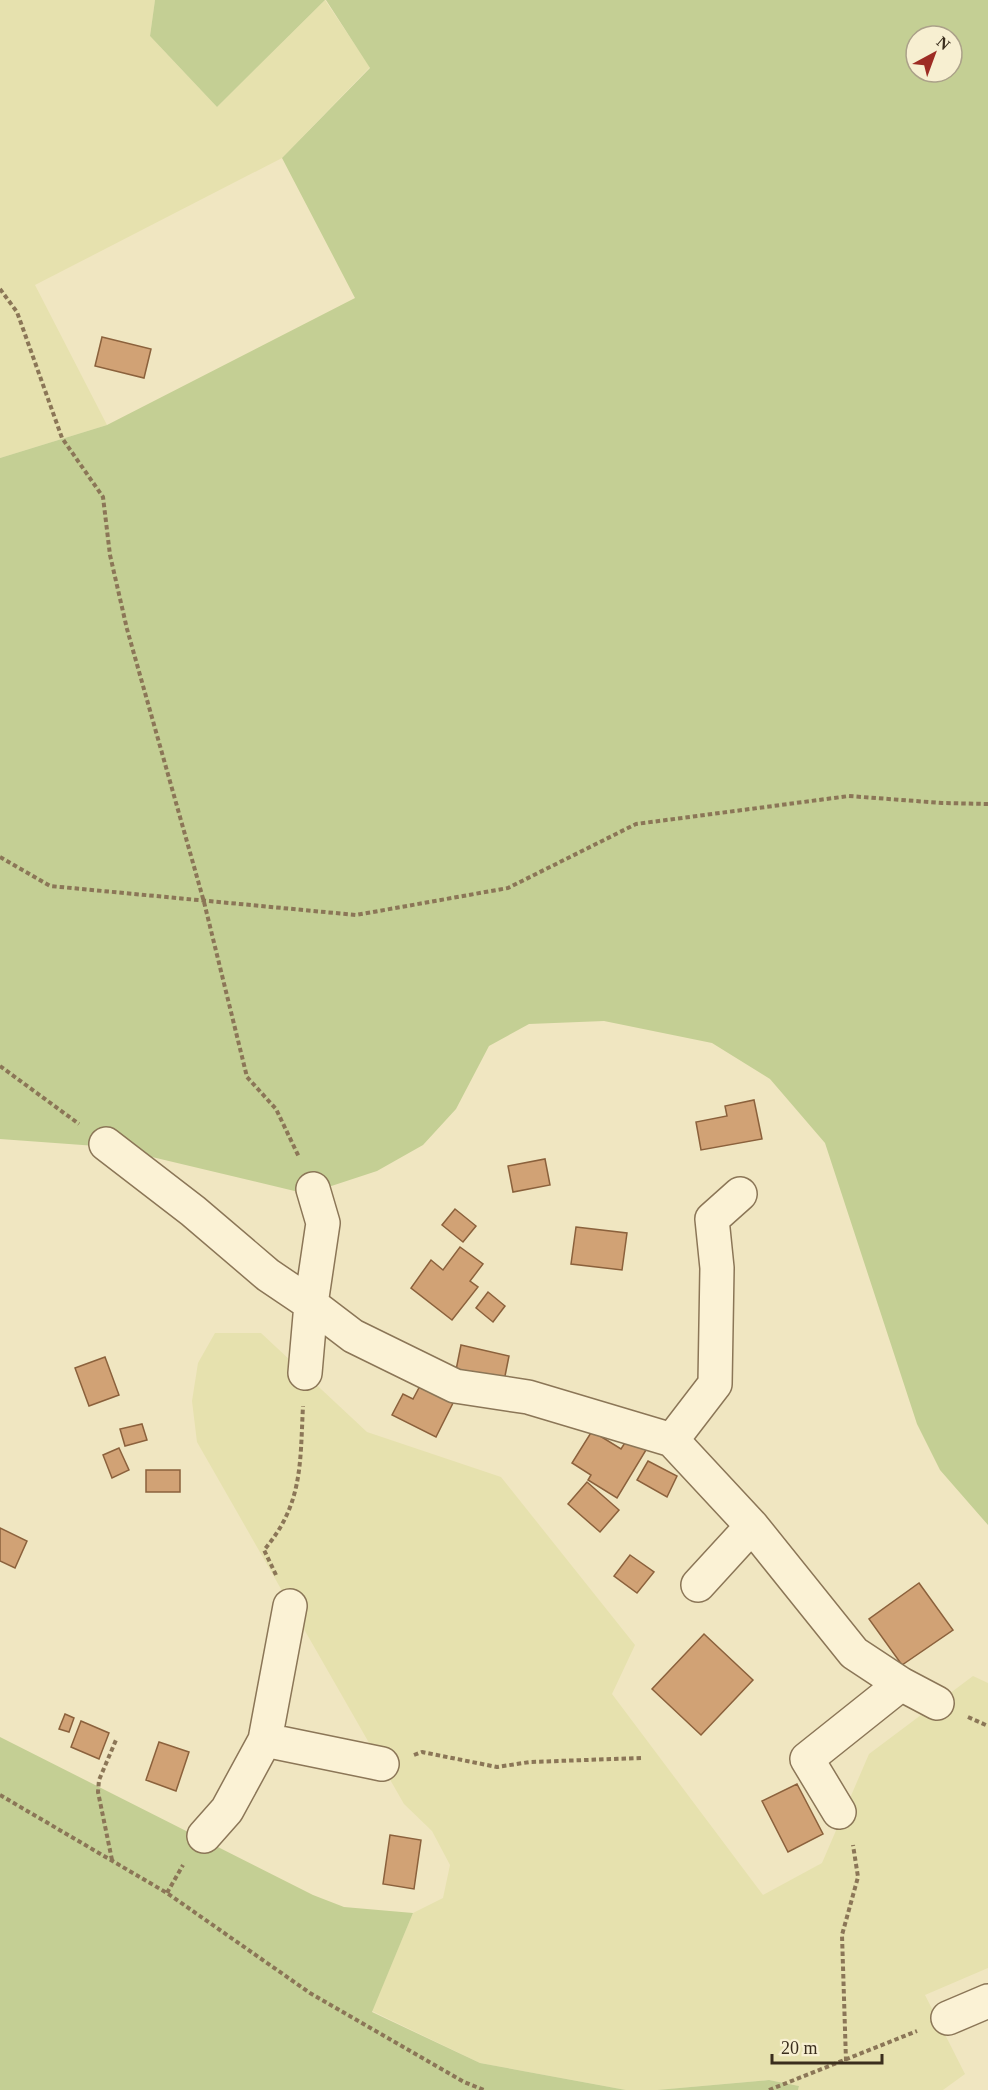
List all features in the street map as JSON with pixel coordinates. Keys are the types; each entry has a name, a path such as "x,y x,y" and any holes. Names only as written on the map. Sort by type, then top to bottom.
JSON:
{"street":[{"path":"106,1144 193,1211 268,1275 311,1304 352,1336 455,1386 528,1397 672,1440 752,1526 854,1653 901,1684 937,1703"},
{"path":"305,1373 311,1304 323,1223 313,1189"},
{"path":"672,1440 715,1384 717,1268 712,1220 740,1194"},
{"path":"698,1586 752,1526"},
{"path":"204,1836 227,1810 265,1740 290,1606"},
{"path":"839,1812 807,1759 901,1684"},
{"path":"265,1740 382,1764"},
{"path":"948,2018 988,2001"}],"path":[{"path":"0,289 17,312 62,438 104,497 110,555 127,629 204,902 248,1077 276,1109 313,1189"},
{"path":"0,857 50,886 356,915 508,888 636,824 849,796 988,804"},
{"path":"0,1066 106,1144"},
{"path":"290,1606 264,1550 279,1532 295,1499 305,1373"},
{"path":"113,1860 98,1792 99,1780 116,1740"},
{"path":"382,1764 422,1752 497,1767 530,1762 642,1758"},
{"path":"0,1795 167,1893 310,1993 464,2082 484,2090"},
{"path":"839,1812 851,1829 858,1877 842,1935 846,2061"},
{"path":"769,2090 846,2061 948,2018"}],"shaded area":[{"path":"0,0 155,0 150,36 217,107 325,0 370,67 282,158 35,285 107,425 0,458"},
{"path":"215,1333 261,1333 367,1432 501,1477 635,1645 612,1694 763,1895 822,1863 869,1754 973,1676 988,1683 988,1968 925,1995 965,2074 943,2090 798,2090 799,2086 769,2080 657,2090 626,2090 480,2063 372,2011 413,1913 443,1898 450,1865 432,1831 404,1804 197,1442 192,1401 198,1363"}],"green space":[{"path":"155,0 325,0 217,107 150,36"},
{"path":"326,0 988,0 988,1525 940,1470 917,1424 825,1143 770,1079 712,1043 604,1021 529,1024 489,1046 456,1109 423,1145 377,1171 307,1194 110,1147 0,1139 0,458 107,425 355,298 282,158 370,68"},
{"path":"0,1737 313,1895 344,1907 413,1913 372,2012 480,2063 626,2090 0,2090"},
{"path":"769,2080 799,2086 798,2090 657,2090"}],"building":[{"path":"102,337 151,349 144,378 95,366"},
{"path":"754,1100 762,1139 701,1150 696,1122 727,1116 725,1106"},
{"path":"545,1159 550,1185 513,1192 508,1166"},
{"path":"455,1209 476,1226 463,1242 442,1225"},
{"path":"576,1227 627,1233 622,1270 571,1264"},
{"path":"460,1247 483,1264 470,1281 478,1287 452,1320 411,1288 431,1260 443,1270"},
{"path":"488,1292 505,1306 493,1322 476,1308"},
{"path":"461,1345 509,1356 504,1381 456,1370"},
{"path":"105,1357 119,1395 89,1406 75,1368"},
{"path":"421,1384 454,1401 436,1437 392,1415 403,1394 413,1399"},
{"path":"142,1424 147,1440 125,1446 120,1429"},
{"path":"592,1431 621,1449 628,1438 646,1450 617,1498 588,1480 591,1475 572,1463"},
{"path":"119,1448 129,1470 112,1478 103,1455"},
{"path":"648,1461 677,1476 667,1497 637,1480"},
{"path":"146,1470 180,1470 180,1492 146,1492"},
{"path":"587,1482 619,1510 600,1532 568,1504"},
{"path":"0,1528 27,1541 15,1568 0,1561"},
{"path":"630,1555 654,1572 637,1593 614,1576"},
{"path":"919,1583 953,1630 902,1665 869,1619"},
{"path":"704,1634 753,1680 701,1735 652,1689"},
{"path":"65,1714 74,1718 69,1732 59,1729"},
{"path":"81,1721 109,1733 99,1759 71,1747"},
{"path":"159,1742 189,1752 176,1791 146,1780"},
{"path":"797,1784 823,1834 788,1852 762,1801"},
{"path":"390,1835 421,1840 414,1889 383,1884"}]}
